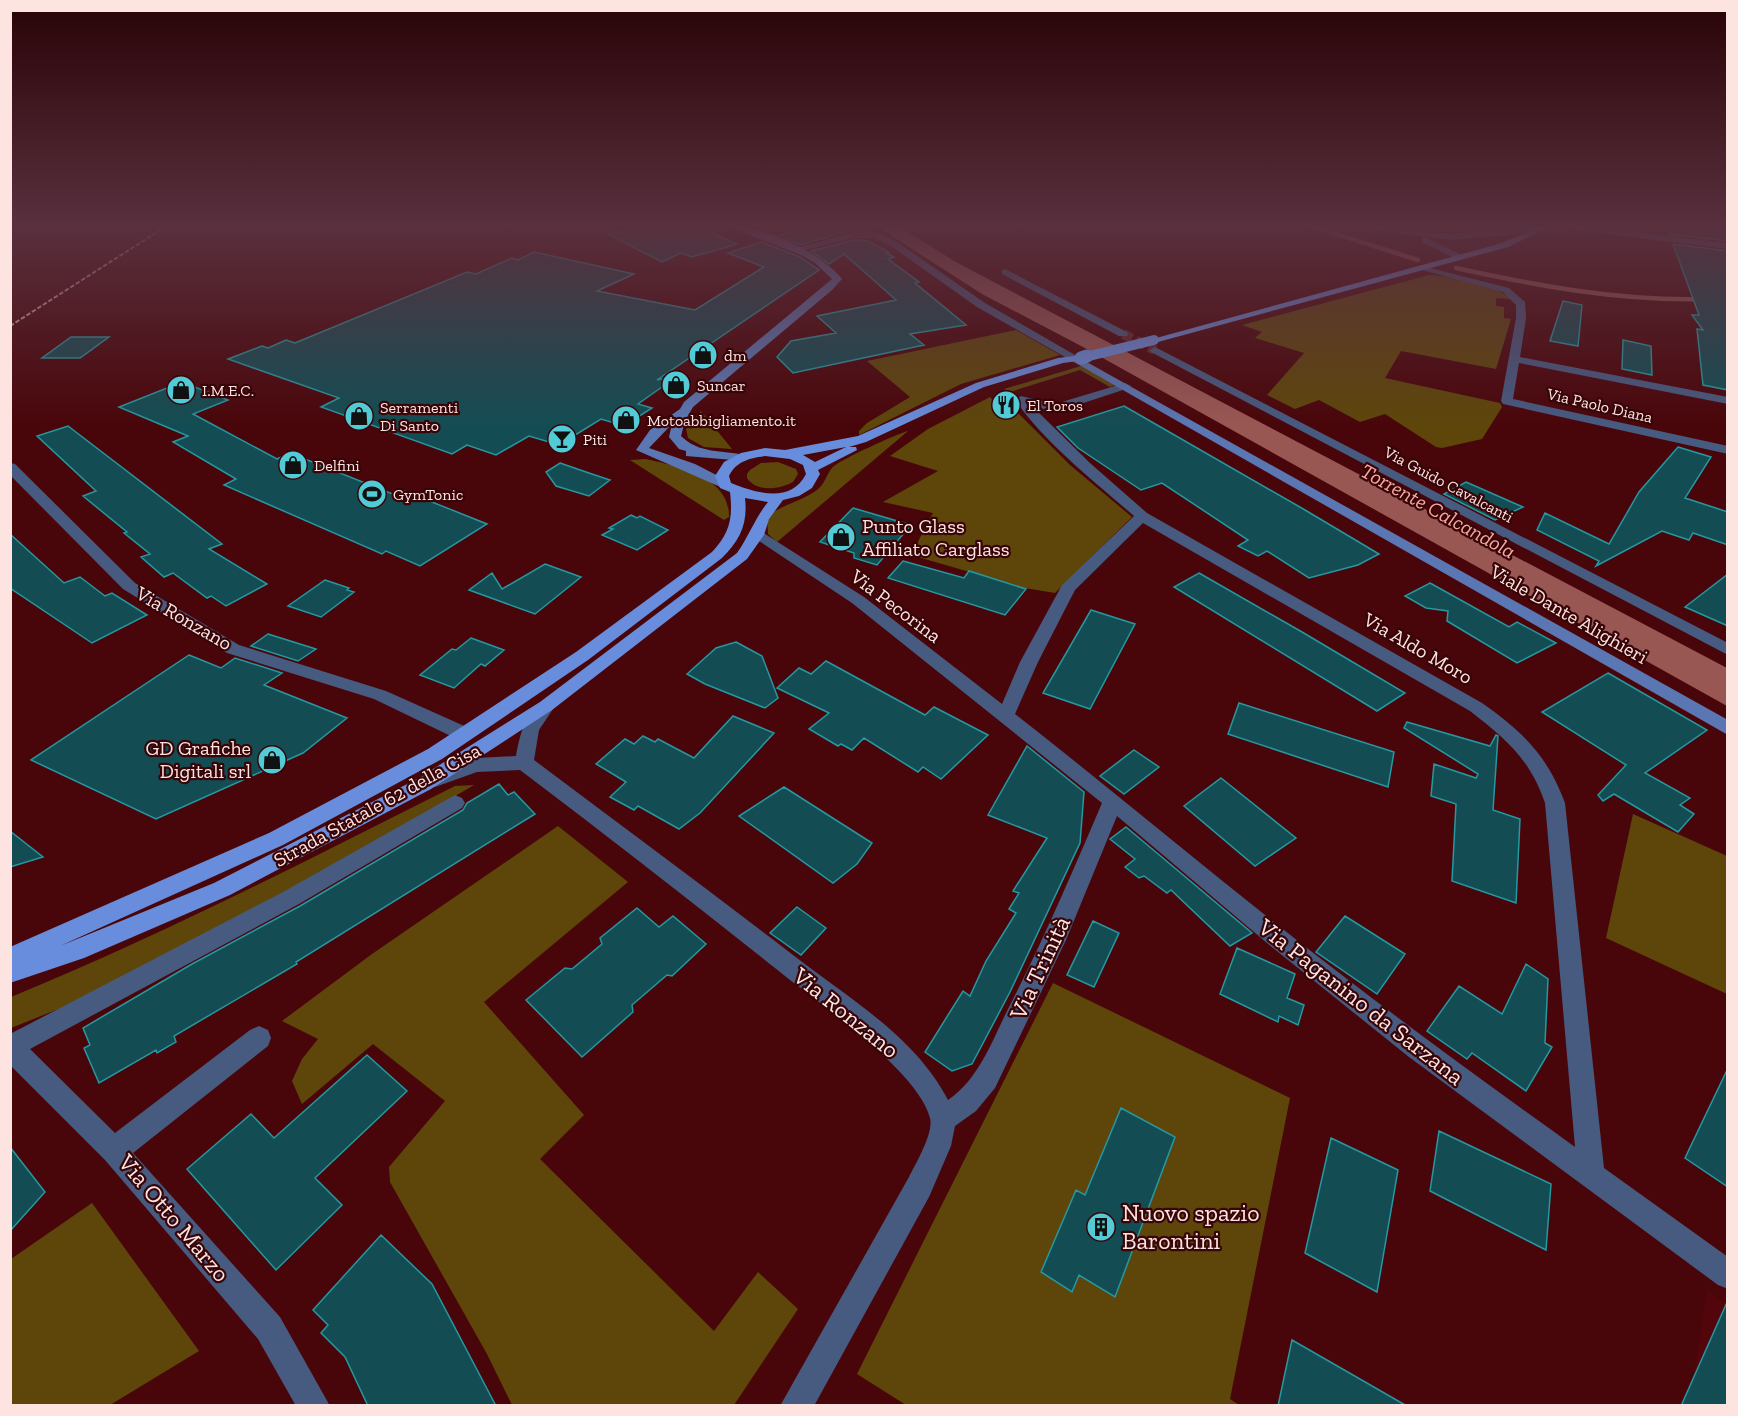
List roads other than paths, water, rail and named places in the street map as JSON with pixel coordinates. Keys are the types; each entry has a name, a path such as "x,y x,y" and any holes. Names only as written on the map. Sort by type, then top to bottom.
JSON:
{"main road":[{"path":"790,453 801,457 813,468 814,476 810,483 797,492 778,498 750,498 731,489 722,476 725,469 740,458 765,452 790,453 837,446 862,438 980,385 1062,360 1154,345 1337,293"},
{"path":"813,468 899,429 957,399 1018,377 1070,364 1079,358"},
{"name":"Strada Statale 62 della Cisa","path":"10,958 276,838 435,754 582,656 717,555 730,543 741,521 731,489"},
{"name":"Strada Statale 62 della Cisa","path":"10,973 76,951 222,889 424,784 546,706 742,556 757,535 762,518 778,498"}],"street":[{"path":"704,454 684,446 675,437 683,412 688,405 823,293"},
{"path":"964,293 981,305 1079,358"},
{"path":"1045,293 1123,334"},
{"name":"Via Paolo Diana","path":"1510,293 1521,304 1521,318 1507,401 1728,450"},
{"name":"Via Guido Cavalcanti","path":"1154,345 1728,650"},
{"name":"Viale Dante Alighieri","path":"1079,358 1728,729"},
{"name":"Via Paolo Diana","path":"1513,359 1728,401"},
{"name":"Via Aldo Moro","path":"1125,386 1056,408 1021,400 1030,412 1085,466 1142,516 1476,707 1518,738 1548,778 1555,803 1590,1175"},
{"path":"642,450 663,426 683,412"},
{"path":"642,450 740,458"},
{"path":"642,450 696,470 731,489"},
{"name":"Via Ronzano","path":"10,467 129,586 212,637 233,649 380,694 464,734"},
{"path":"1005,717 1029,662 1068,588 1142,516"},
{"name":"Via Pecorina","path":"757,535 858,600 1005,717"},
{"path":"424,784 476,765 524,763 530,729 546,706"},
{"name":"Via Paganino da Sarzana","path":"1005,717 1113,801 1275,936 1418,1049 1728,1275"},
{"name":"Via Ronzano","path":"524,763 741,926 772,954 879,1036 920,1075 944,1118"},
{"name":"Via Trinità","path":"944,1118 967,1102 986,1079 1055,940 1113,801"},
{"path":"114,1151 10,1047 291,898 455,803"},
{"name":"Via Otto Marzo","path":"259,1038 114,1151 269,1328 314,1406"},
{"path":"796,1406 919,1186 938,1146 944,1118"}],"waterway":[{"path":"1595,293 1640,298 1703,299"}],"tunnel":[{"path":"1123,334 1155,350"}],"railway":[{"path":"10,326 62,293"}],"place":[{"name":"dm","path":"703,355"},
{"name":"Suncar","path":"676,385"},
{"name":"I.M.E.C.","path":"181,390"},
{"name":"El Toros","path":"1006,405"},
{"name":"Serramenti Di Santo","path":"359,416"},
{"name":"Motoabbigliamento.it","path":"626,420"},
{"name":"Piti","path":"562,439"},
{"name":"Delfini","path":"293,465"},
{"name":"GymTonic","path":"372,494"},
{"name":"Punto Glass Affiliato Carglass","path":"841,537"},
{"name":"GD Grafiche Digitali srl","path":"272,760"},
{"name":"Nuovo spazio Barontini","path":"1101,1227"}],"water label":[{"name":"Torrente Calcandola","path":"1438,511"}]}
